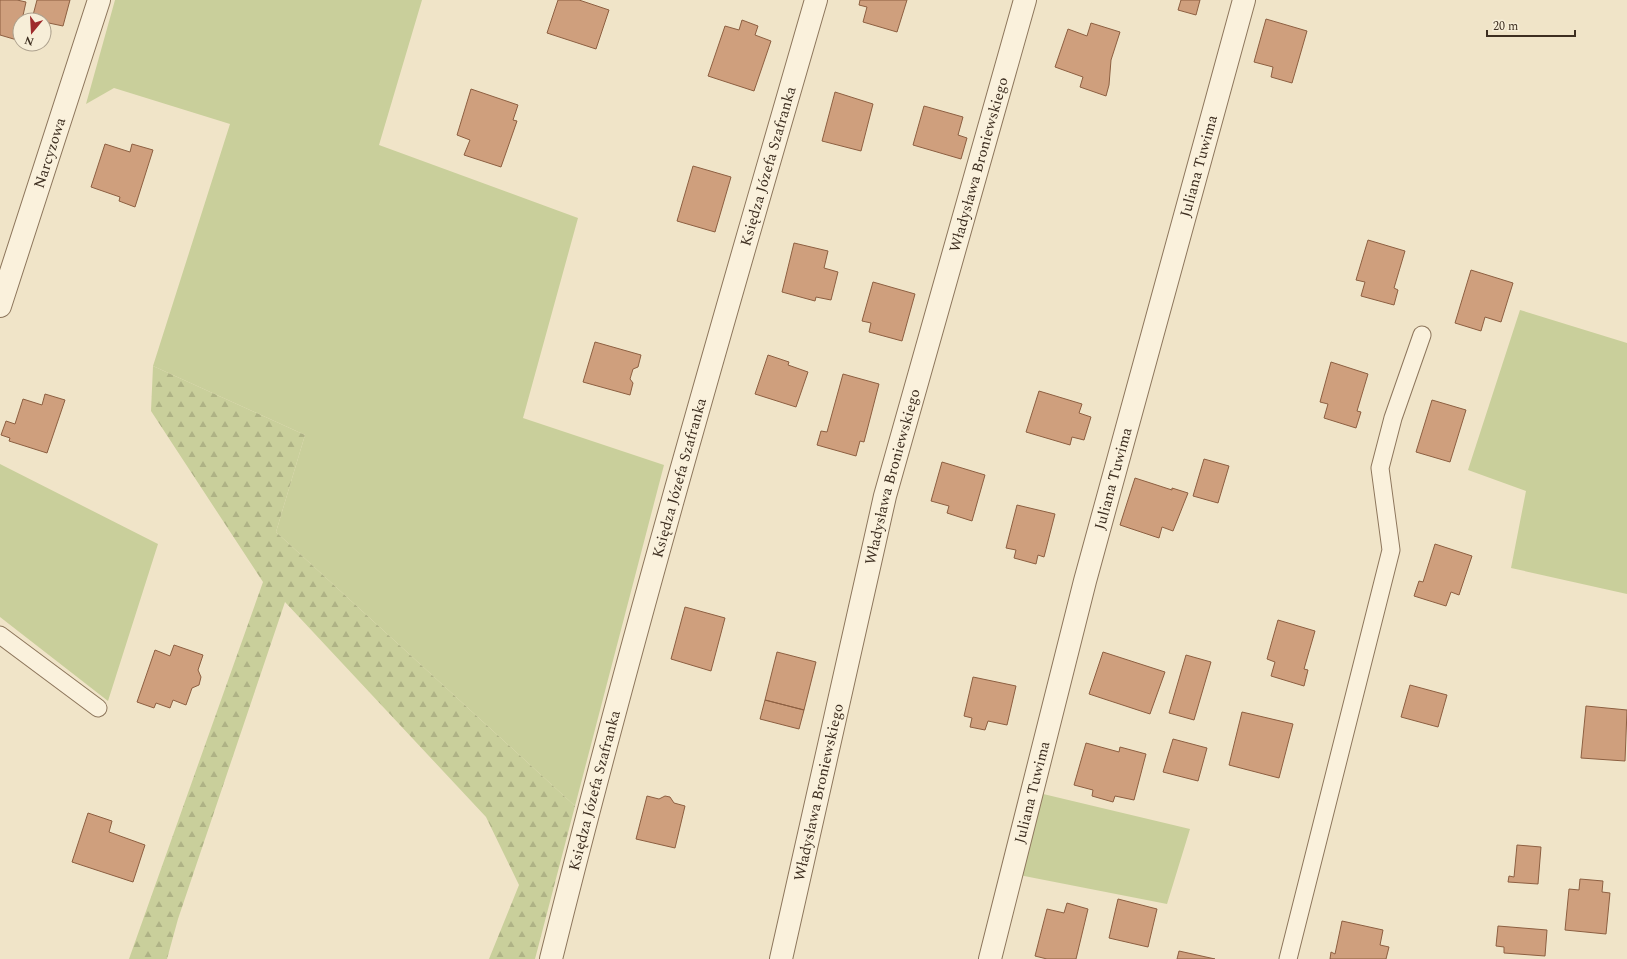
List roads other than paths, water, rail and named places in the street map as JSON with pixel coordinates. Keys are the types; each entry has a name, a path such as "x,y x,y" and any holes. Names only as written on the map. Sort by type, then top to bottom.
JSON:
{"street":[{"name":"Narcyzowa","path":"0,306 99,0"},
{"name":"Księdza Józefa Szafranka","path":"552,959 597,777 741,259 816,0"},
{"name":"Władysława Broniewskiego","path":"781,959 885,496 1025,0"},
{"name":"Juliana Tuwima","path":"990,959 1085,581 1244,0"}],"lane":[{"path":"1288,959 1391,550 1380,468 1393,418 1422,335"},
{"path":"0,635 98,708"}]}
